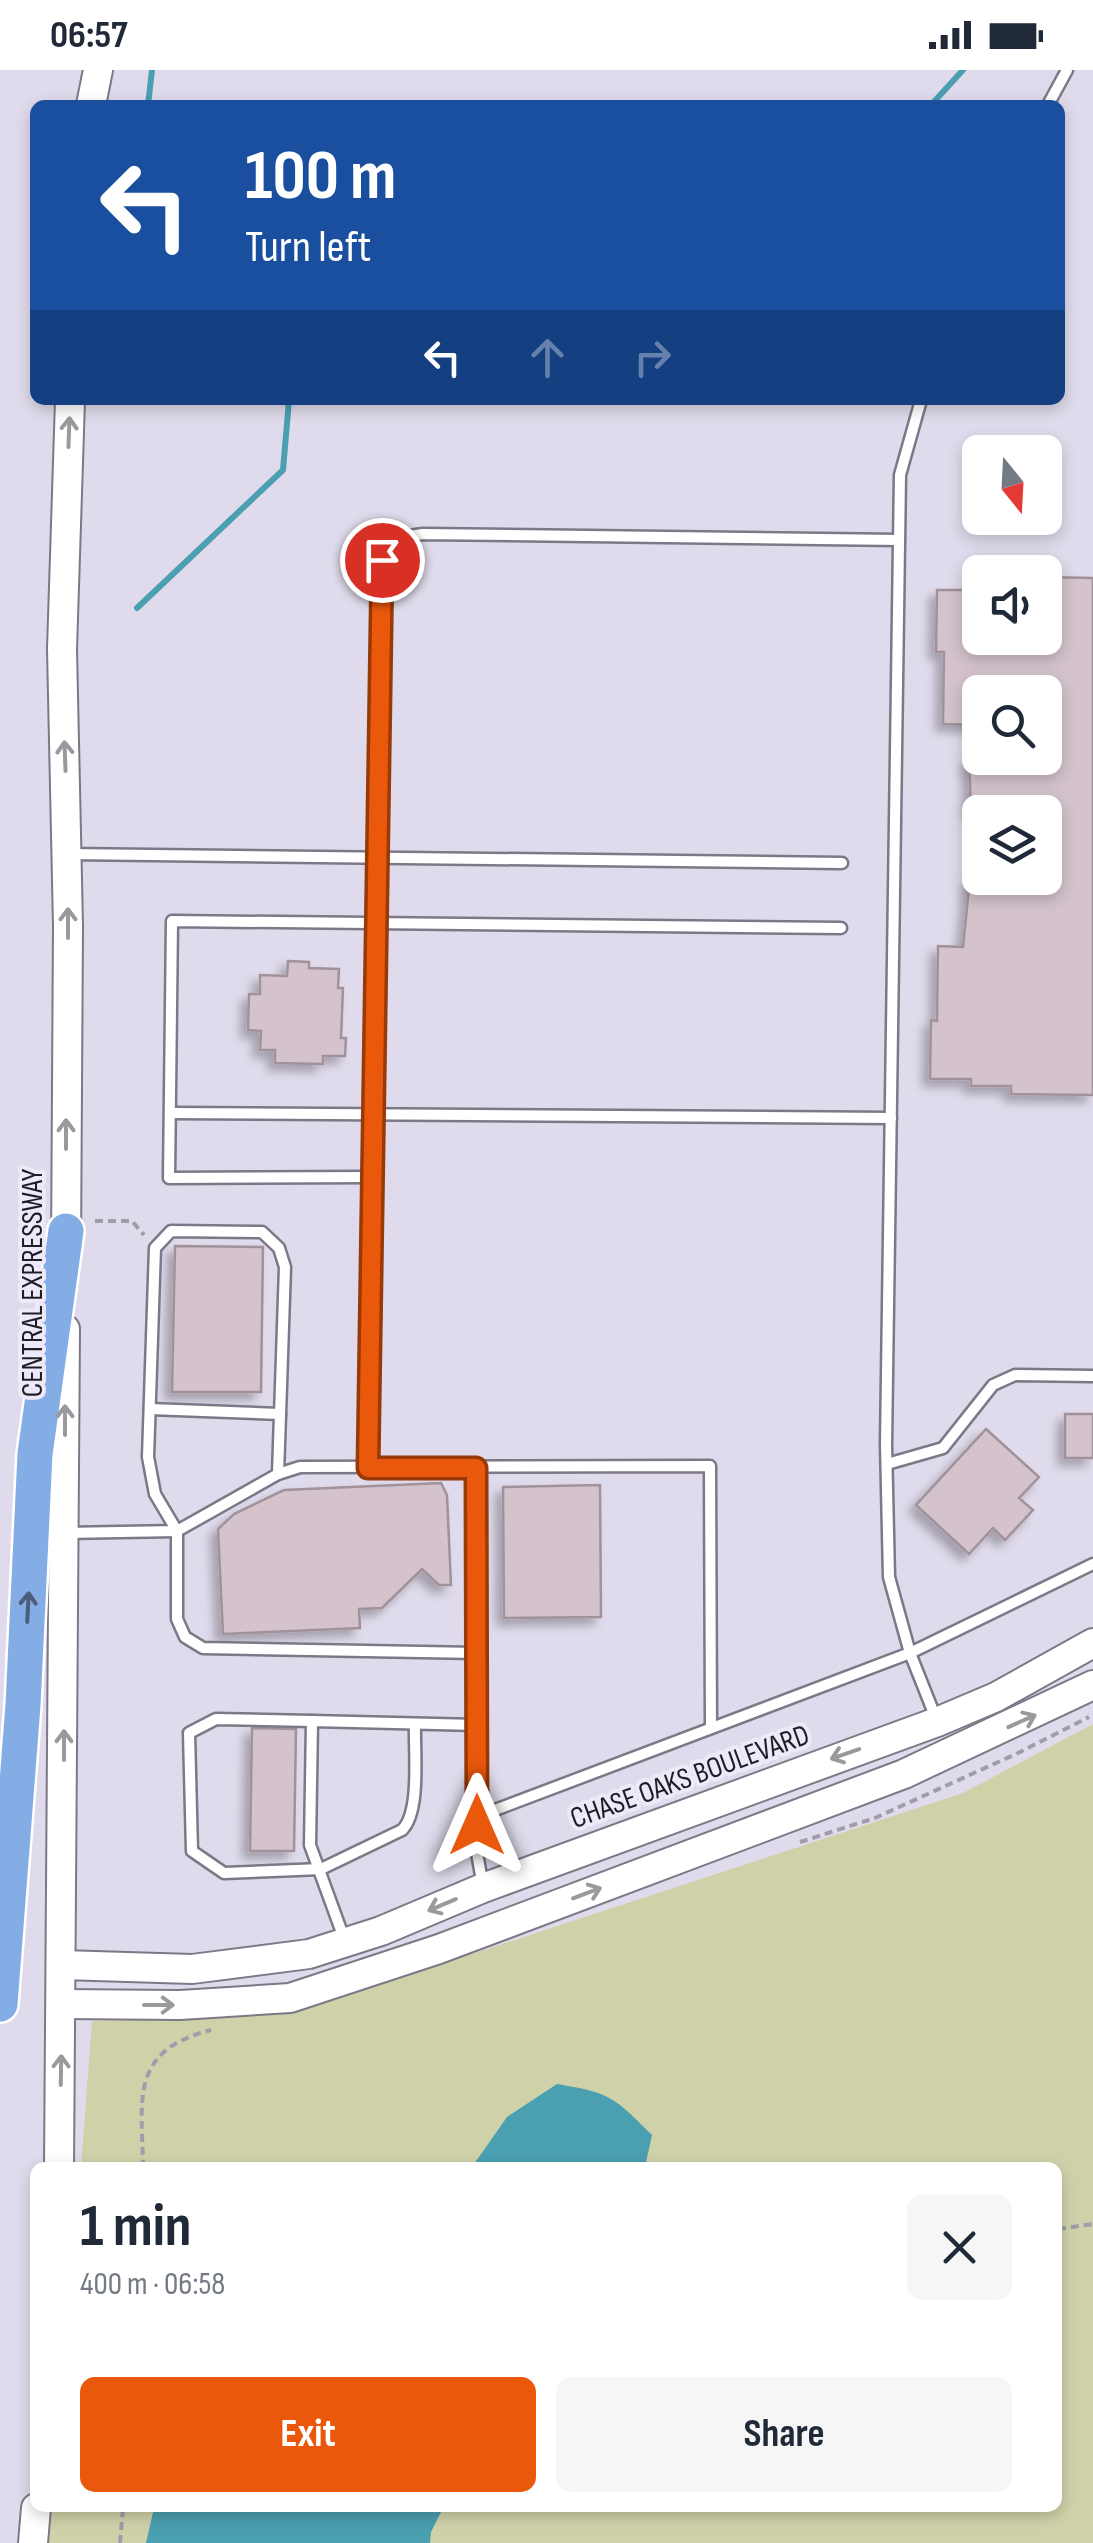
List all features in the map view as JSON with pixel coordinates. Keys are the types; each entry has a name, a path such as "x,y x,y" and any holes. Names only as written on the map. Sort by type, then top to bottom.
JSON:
{"highway":[{"path":"0,2004 24,1704 35,1454 80,1226"}],"street":[{"path":"79,70 79,100"},
{"path":"92,100 98,70"},
{"name":"CENTRAL EXPRESSWAY","path":"59,2162 64,1533 80,1226 62,650 70,405"},
{"name":"CHASE OAKS BOULEVARD","path":"62,1965 192,1969 310,1954 937,1722 996,1697 1093,1643"},
{"path":"62,2004 180,2005 290,1998 495,1927 904,1774 1093,1686"},
{"path":"937,1722 950,1754"},
{"path":"483,1888 495,1927"},
{"path":"33,2543 36,2512"}],"lane":[{"path":"1051,100 1067,70"},
{"path":"920,405 900,475 886,1464 889,1577 910,1653 937,1722"},
{"path":"368,1468 382,560 402,538 442,534 899,540"},
{"path":"67,854 842,863"},
{"path":"372,1177 169,1178 172,921 840,928"},
{"path":"170,1113 891,1118"},
{"path":"278,1474 285,1267 279,1248 262,1232 172,1231 155,1248 148,1457 155,1494 176,1530 177,1619 185,1637 202,1648 477,1653"},
{"path":"886,1464 943,1448 993,1385 1015,1374 1093,1376"},
{"path":"150,1410 280,1414"},
{"path":"64,1533 176,1530 278,1474 300,1467 710,1466 711,1728"},
{"path":"476,1468 476,1847 483,1888"},
{"path":"477,1825 495,1810 910,1653 1093,1564"},
{"path":"415,1724 410,1822 382,1842 320,1868 224,1873 192,1851 189,1733 216,1719 476,1725"},
{"path":"312,1721 310,1846 346,1942"}],"path":[{"path":"80,1226 132,1221 155,1248"},
{"path":"142,2094 143,2162"},
{"path":"1062,2228 1093,2224"},
{"path":"120,2543 123,2512"}],"green space":[{"path":"1093,1724 1093,2543 49,2543 52,2512 1062,2512 1062,2162 81,2162 92,2021 292,2013 963,1793"}],"water":[{"path":"557,2084 589,2090 629,2112 652,2135 646,2162 476,2162 507,2117"},
{"path":"153,2512 441,2512 430,2543 146,2543"}],"building":[{"path":"1062,577 1093,578 1093,1095 1011,1094 1011,1086 971,1086 971,1079 930,1079 931,1020 937,1021 938,946 963,947 968,895 1062,895 1062,795 970,795 970,775 1062,775 1062,675 962,675 962,725 943,724 944,652 936,652 937,590 962,590 962,655 1062,655"},
{"path":"288,961 309,962 309,968 339,969 345,1056 323,1056 323,1064 275,1063 275,1050 260,1050 261,1031 248,1030 249,994 260,994 260,975 287,976"},
{"path":"175,1246 263,1247 261,1392 172,1392"},
{"path":"1065,1414 1093,1414 1093,1458 1065,1458"},
{"path":"986,1429 1039,1477 1019,1498 1033,1510 1005,1540 993,1528 969,1554 916,1505"},
{"path":"441,1483 447,1495 451,1585 439,1585 422,1569 382,1608 359,1609 360,1628 223,1634 218,1529 234,1514 284,1490"},
{"path":"600,1485 601,1617 504,1618 503,1487"},
{"path":"252,1728 296,1729 294,1851 250,1851"}],"waterway":[{"path":"149,100 152,70"},
{"path":"936,100 963,70"},
{"path":"137,608 283,470 289,405"}],"route":[{"path":"382,560 368,1468 476,1468 477,1825"}]}
